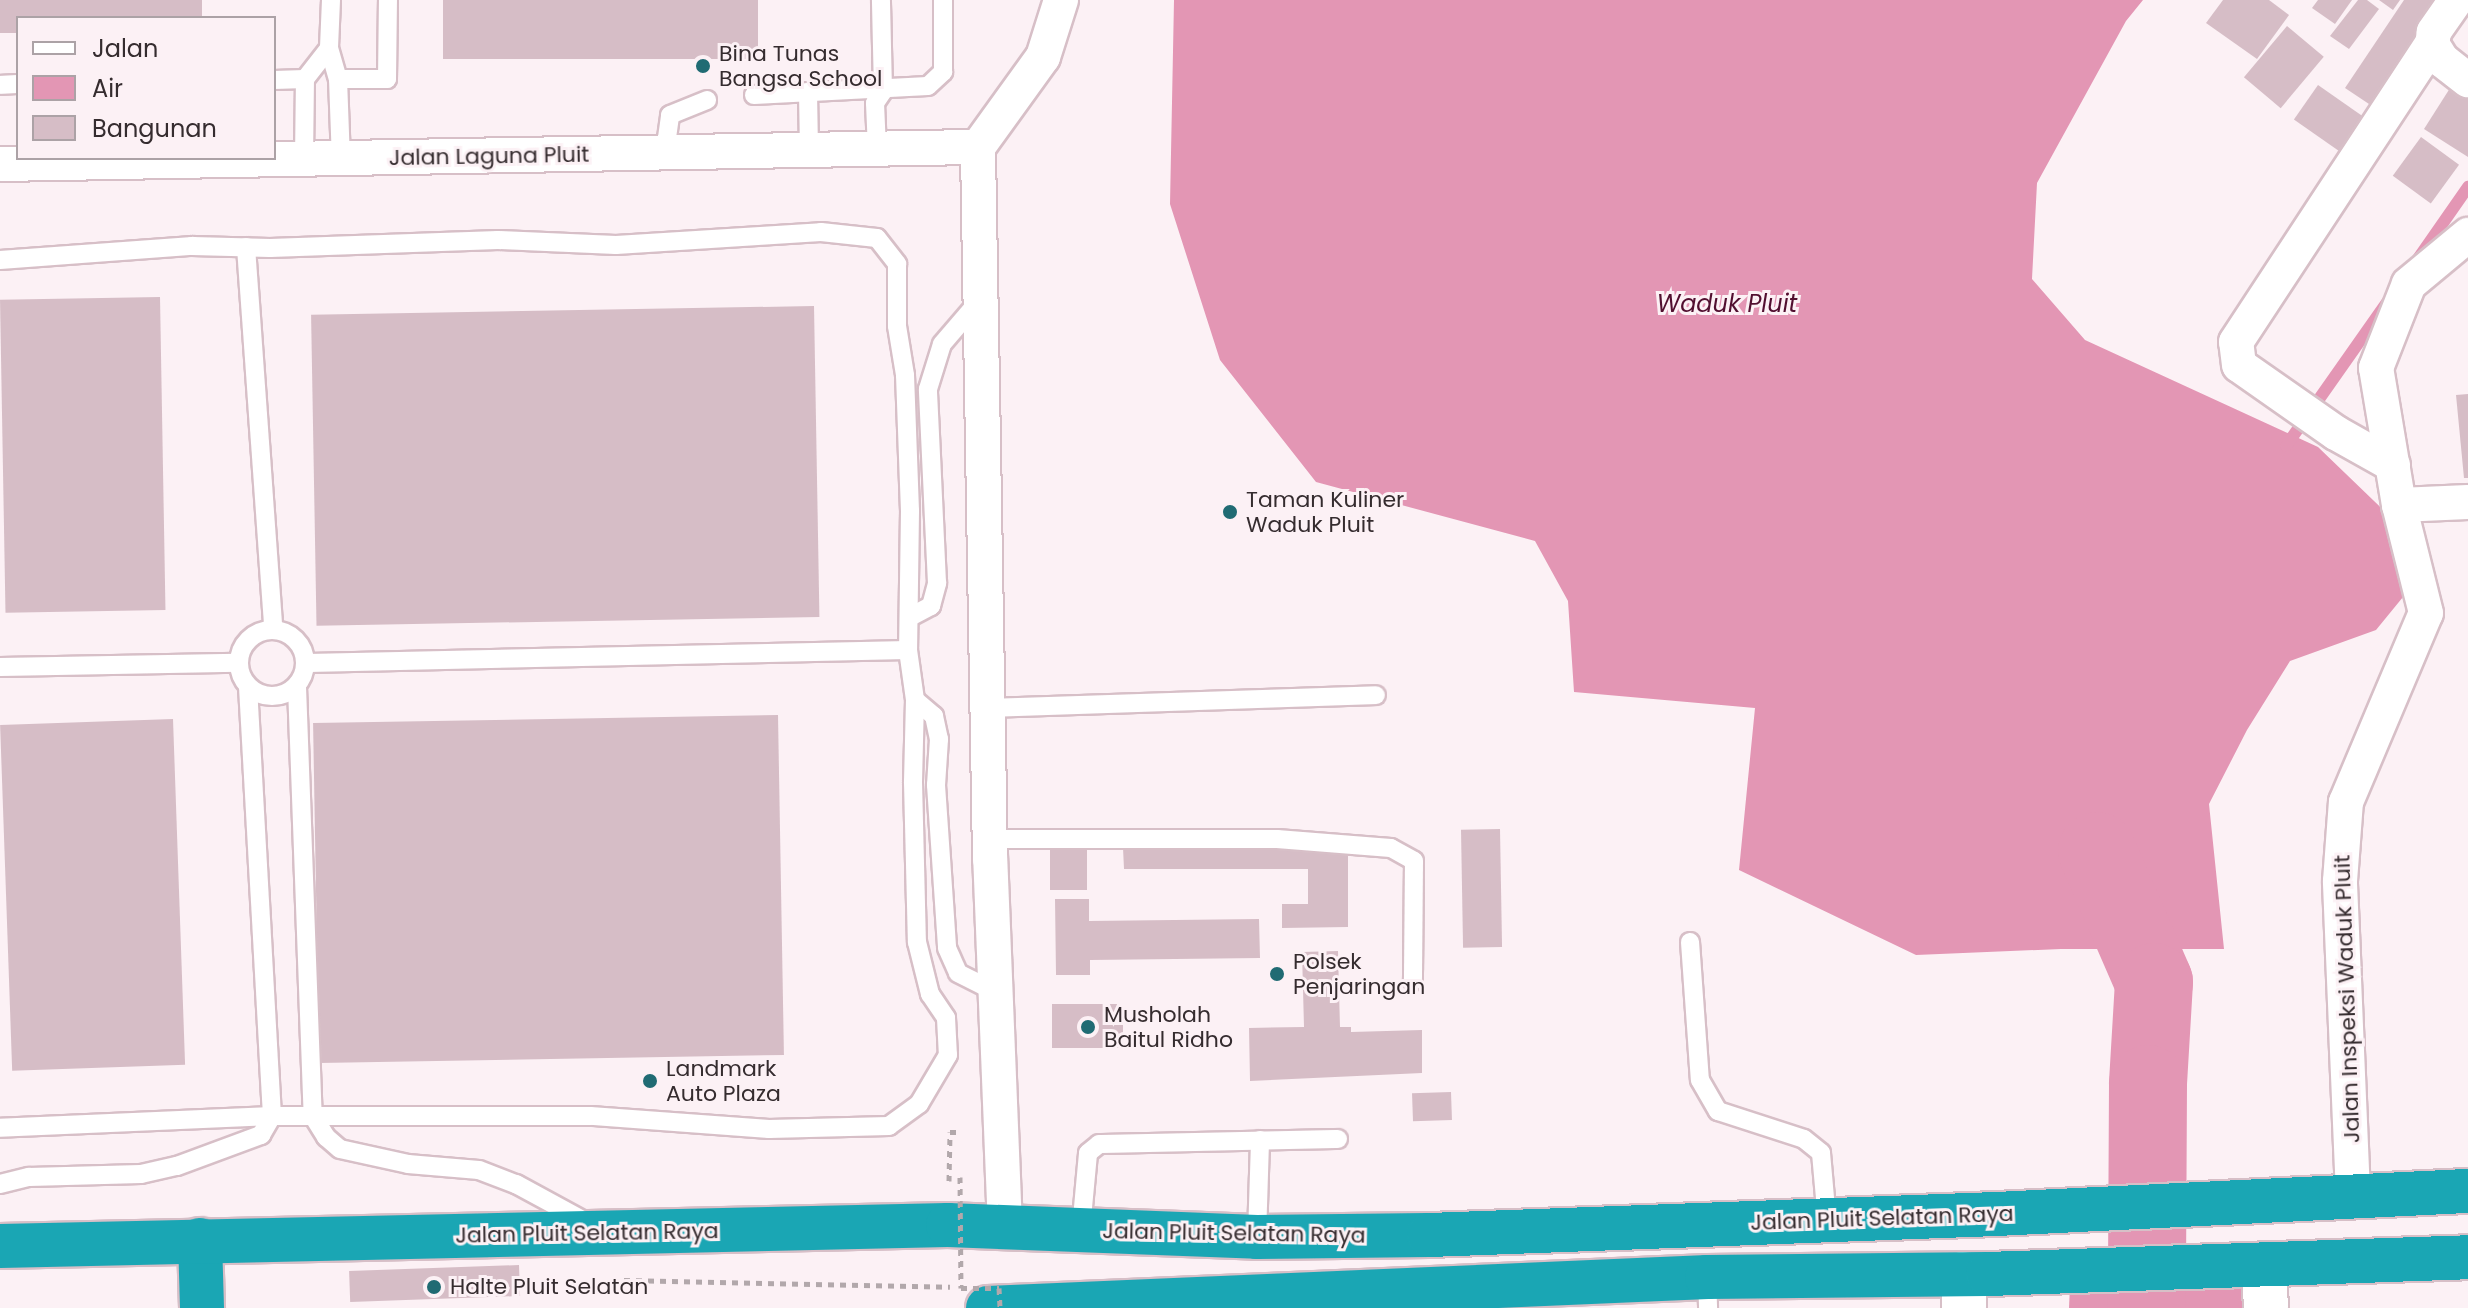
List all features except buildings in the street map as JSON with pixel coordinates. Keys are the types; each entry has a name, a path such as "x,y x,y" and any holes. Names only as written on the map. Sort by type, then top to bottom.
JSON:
{"highway":[{"name":"Jalan Pluit Selatan Raya","path":"0,1246 948,1225 1257,1237 1429,1235 1996,1214 2353,1194 2468,1191"},
{"path":"200,1240 202,1308"},
{"path":"974,1298 1089,1305 2260,1280 2468,1257"}],"street":[{"path":"1005,1227 990,839 978,147 1043,57 1061,0"},
{"path":"2393,465 2336,433 2239,365 2236,342 2432,44 2434,32 2456,0"},
{"path":"2432,44 2442,60 2468,80"},
{"name":"Jalan Laguna Pluit","path":"276,159 978,147"},
{"name":"Jalan Laguna Pluit","path":"0,164 243,160"},
{"name":"Jalan Inspeksi Waduk Pluit","path":"2353,1194 2340,881 2346,802 2426,613 2399,505 2376,368 2409,284 2455,261 2468,235"},
{"path":"2399,505 2468,502"}],"lane":[{"path":"331,0 329,48 338,79 341,159"},
{"path":"338,79 387,79 388,0"},
{"path":"877,149 875,103 883,91 881,0"},
{"path":"754,95 883,91 928,86 943,72 943,0"},
{"path":"304,159 305,79 329,48"},
{"path":"276,80 305,79"},
{"path":"808,92 809,150"},
{"path":"665,152 670,115 707,100"},
{"path":"0,260 192,246 498,240 616,245 821,232 877,238 897,264 897,326 905,375 908,650 915,700 913,782 917,942 930,994 946,1018 948,1055 919,1104 889,1126 769,1129 590,1116 272,1116 0,1128"},
{"path":"246,247 273,628"},
{"path":"910,617 931,606 937,583 928,389 942,344 981,298"},
{"path":"0,1184 29,1177 141,1174 177,1166 261,1135 272,1116 248,687 238,663 242,646 255,633 273,628 298,639 308,663 297,687 313,1116 326,1137 340,1149 408,1164 479,1170 516,1184 606,1233"},
{"path":"308,663 908,650"},
{"path":"0,667 238,663"},
{"path":"248,687 264,696 281,696 297,687"},
{"path":"989,708 1376,695"},
{"path":"915,700 934,716 939,739 936,785 947,948 958,973 996,992"},
{"path":"990,839 1277,839 1391,848 1414,861 1413,981"},
{"path":"1690,942 1700,1080 1718,1111 1804,1139 1821,1153 1827,1220"},
{"path":"1081,1229 1088,1153 1099,1144 1338,1139"},
{"path":"1257,1237 1260,1140"}],"path":[{"path":"949,1188 950,1132 961,1131 961,1146"},
{"path":"960,1162 974,1298"},
{"path":"614,1280 929,1287 974,1298 999,1288 1000,1308"}],"water":[{"name":"Waduk Pluit","path":"1174,0 2143,0 2126,21 2037,183 2032,279 2085,340 2318,447 2401,527 2412,586 2376,630 2290,661 2247,730 2209,804 2224,949 2061,949 1916,955 1739,870 1755,708 1574,692 1568,601 1535,541 1316,482 1220,360 1170,204"},
{"path":"2244,1278 2243,1308 2069,1308 2070,1285"}],"waterway":[{"path":"2415,263 2468,187"},
{"path":"2286,446 2388,301"},
{"path":"2097,851 2154,982 2148,1084 2147,1308"}],"place":[{"name":"Bina Tunas Bangsa School","path":"703,66"},
{"name":"Taman Kuliner Waduk Pluit","path":"1230,512"},
{"name":"Polsek Penjaringan","path":"1277,974"},
{"name":"Musholah Baitul Ridho","path":"1088,1027"},
{"name":"Landmark Auto Plaza","path":"650,1081"},
{"name":"Halte Pluit Selatan","path":"434,1287"}]}
